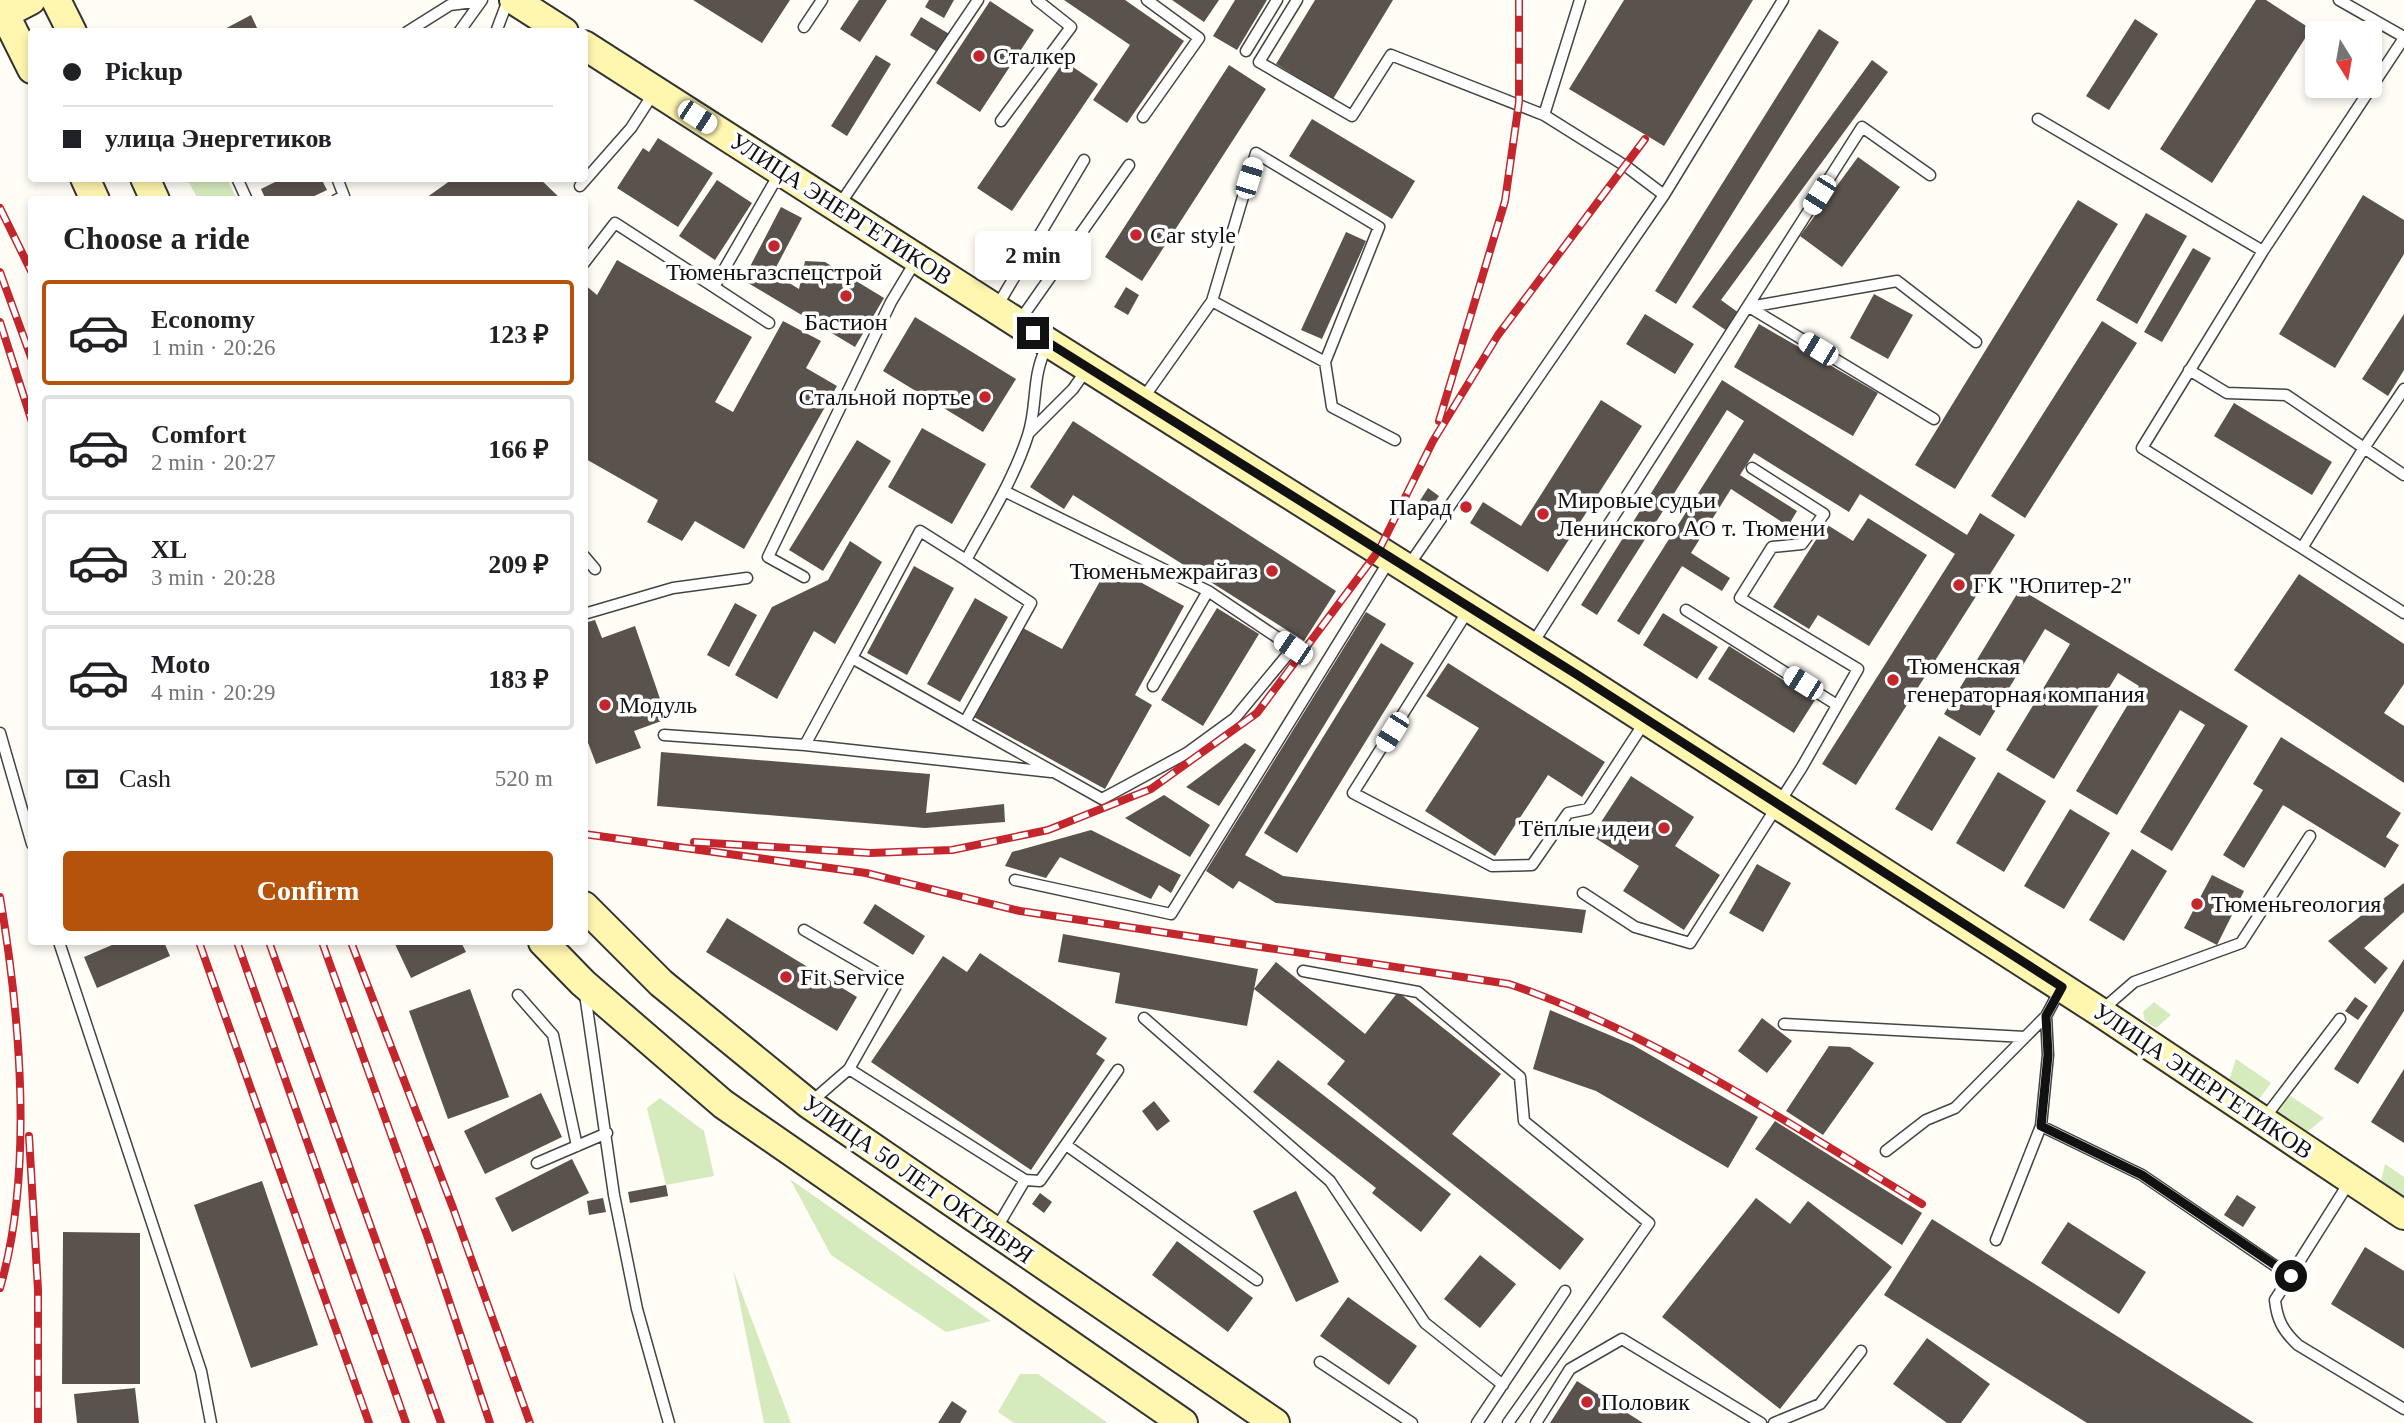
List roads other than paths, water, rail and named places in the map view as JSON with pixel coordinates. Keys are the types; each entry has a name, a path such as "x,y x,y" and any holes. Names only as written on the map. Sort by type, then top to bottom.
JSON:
{"street":[{"path":"28,61 2,9 31,0"},
{"path":"56,0 70,28"},
{"path":"514,0 558,28"},
{"name":"УЛИЦА ЭНЕРГЕТИКОВ","path":"588,49 2062,987 2404,1215"},
{"name":"УЛИЦА 50 ЛЕТ ОКТЯБРЯ","path":"588,910 661,983 809,1104 856,1139 1275,1423"},
{"name":"УЛИЦА 50 ЛЕТ ОКТЯБРЯ","path":"546,945 583,983 723,1104 1183,1423"},
{"path":"818,1169 818,1154 824,1143 833,1136 856,1139"}],"lane":[{"path":"413,28 450,5 482,0"},
{"path":"462,28 482,0"},
{"path":"498,28 508,0"},
{"path":"804,27 822,0"},
{"path":"838,207 978,0"},
{"path":"1001,121 1071,27 1037,0"},
{"path":"1143,117 1199,38 1147,0"},
{"path":"1246,51 1277,0"},
{"path":"1297,0 1259,62 1352,116 1391,55 1544,115 1627,167 1664,195"},
{"path":"1544,115 1580,0"},
{"path":"1015,880 1171,914 1399,563 1664,195 1783,0"},
{"path":"2339,0 2404,38 2263,251 2142,449 2404,614"},
{"path":"588,177 631,128 655,90"},
{"path":"2038,119 2263,251"},
{"path":"1531,647 1862,127 1930,175"},
{"path":"1141,401 1212,301 1256,153 1379,227 1325,362 1332,407 1395,440"},
{"path":"1007,316 1084,160"},
{"path":"1007,316 1129,165"},
{"path":"714,287 781,171"},
{"path":"580,186 584,182"},
{"path":"588,258 615,223 769,323"},
{"path":"804,577 768,557 891,302 917,258"},
{"path":"1749,307 1896,281 1976,342"},
{"path":"1212,301 1325,362"},
{"path":"1749,307 1934,419"},
{"path":"966,560 1004,491 1029,433 1036,367 1049,342"},
{"path":"1029,433 1073,389 1089,368"},
{"path":"2189,370 2227,393 2286,396 2404,475"},
{"path":"2302,548 2404,389"},
{"path":"1583,893 1635,927 1690,943 1858,669 1740,598 1772,547 1802,544 1824,514 1752,468"},
{"path":"852,658 1102,799 1187,754 1235,718 1293,648 1208,591 1004,491"},
{"path":"804,745 920,531 1031,603 965,722"},
{"path":"588,561 595,569"},
{"path":"588,613 673,588 747,578"},
{"path":"1153,686 1208,591"},
{"path":"1469,608 1353,793 1492,866 1532,865 1568,813 1588,809 1646,720"},
{"path":"1686,610 1837,705"},
{"path":"0,733 28,830"},
{"path":"664,735 804,745 1056,773"},
{"path":"2100,1012 2134,982 2241,943 2310,836"},
{"path":"804,930 897,984 849,1069 809,1104"},
{"path":"60,945 197,1359 211,1423"},
{"path":"1303,971 1418,992 1520,1077 1524,1121 1649,1223 1508,1423"},
{"path":"583,983 614,1195 636,1309 669,1423"},
{"path":"1886,1151 1917,1126 1955,1108 2046,1016 2062,987"},
{"path":"518,995 553,1035 576,1146"},
{"path":"1996,1240 2041,1126 2048,1055 2046,1016"},
{"path":"1144,1018 1330,1181 1425,1323 1503,1385"},
{"path":"2263,1121 2340,1019"},
{"path":"1784,1024 2025,1037"},
{"path":"849,1069 1025,1180 1040,1181 1118,1070"},
{"path":"2041,1126 2142,1175 2291,1276"},
{"path":"537,1163 607,1133"},
{"path":"1066,1145 1257,1280"},
{"path":"994,1232 1025,1180"},
{"path":"2351,1181 2275,1300 2277,1316 2284,1332 2298,1345 2404,1409"},
{"path":"1477,1423 1565,1291"},
{"path":"1536,1423 1570,1369 1622,1339 1761,1423"},
{"path":"1774,1423 1820,1404 1861,1352"},
{"path":"1320,1362 1412,1423"}],"railway":[{"path":"1439,421 1505,201 1519,102 1519,0"},
{"path":"694,842 870,853 952,850 1048,830 1151,789 1257,713 1379,550 1433,441 1498,335 1645,139"},
{"path":"0,208 28,265"},
{"path":"0,272 28,349"},
{"path":"0,322 28,410"},
{"path":"588,835 866,873 1020,911 1509,984 1617,1028 1669,1054 1772,1112 1922,1204"},
{"path":"0,897 13,992 20,1093 17,1195 11,1243 0,1288"},
{"path":"200,945 369,1423"},
{"path":"238,945 406,1423"},
{"path":"270,945 441,1423"},
{"path":"323,945 428,1238 490,1423"},
{"path":"352,945 453,1208 530,1423"},
{"path":"29,1136 38,1290 38,1423"}],"place":[{"name":"Сталкер","path":"979,56"},
{"name":"Car style","path":"1136,235"},
{"name":"Тюменьгазспецстрой","path":"774,246"},
{"name":"Бастион","path":"846,296"},
{"name":"Стальной портье","path":"985,397"},
{"name":"Парад","path":"1466,507"},
{"name":"Мировые судьи Ленинского АО т. Тюмени","path":"1543,514"},
{"name":"Тюменьмежрайгаз","path":"1272,571"},
{"name":"ГК \"Юпитер-2\"","path":"1959,585"},
{"name":"Тюменская генераторная компания","path":"1893,680"},
{"name":"Модуль","path":"605,705"},
{"name":"Тёплые идеи","path":"1664,828"},
{"name":"Тюменьгеология","path":"2197,904"},
{"name":"Fit Service","path":"786,977"},
{"name":"Половик","path":"1587,1402"}]}
